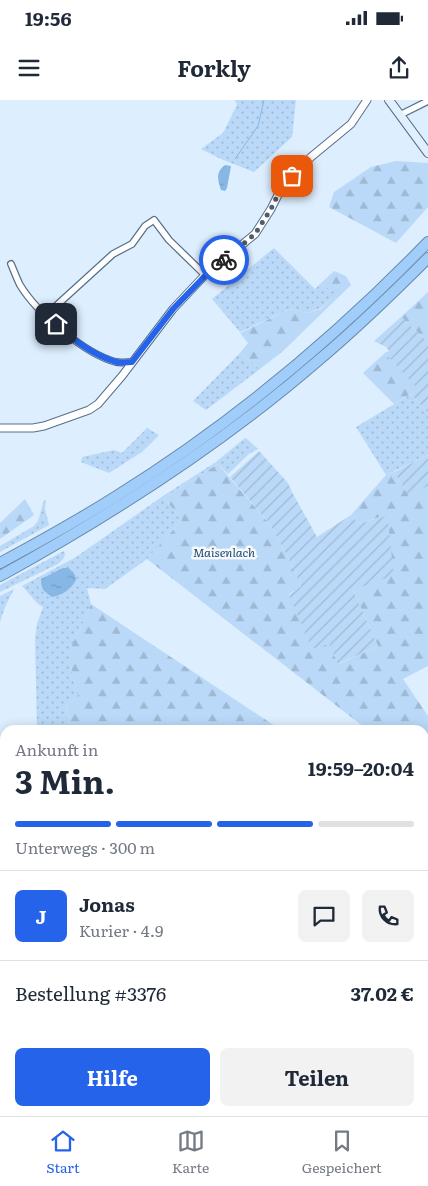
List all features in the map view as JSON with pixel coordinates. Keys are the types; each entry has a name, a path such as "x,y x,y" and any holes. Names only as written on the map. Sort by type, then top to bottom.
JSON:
{"highway":[{"path":"0,564 116,497 228,420 311,353 428,242"},
{"path":"0,576 86,528 182,466 301,376 428,258"}],"main road":[{"path":"389,100 428,153"}],"street":[{"path":"0,428 38,427 89,410 98,404 173,309 205,276 255,234 271,209 281,188 311,157 351,124 367,100"},
{"path":"400,115 428,101"},
{"path":"46,315 113,254 132,244 145,226 154,220 169,240 205,276"},
{"path":"11,264 20,285 29,298 66,333 91,352 117,362 132,362"}],"green space":[{"path":"235,100 296,100 292,137 254,172 201,149 223,133 237,105"},
{"path":"396,161 428,163 428,207 396,243 329,207 334,192 371,167"},
{"path":"274,248 315,289 320,284 338,293 321,308 308,313 290,309 240,332 212,299"},
{"path":"334,271 346,276 351,285 283,351 260,369 240,353 248,343 240,333 290,309 308,313 321,309 337,293 320,284"},
{"path":"428,292 428,342 401,317"},
{"path":"401,317 428,342 428,413 411,394 418,389 385,353 389,351 386,347 374,341"},
{"path":"240,353 260,369 206,410 193,401"},
{"path":"385,353 419,389 394,404 363,373"},
{"path":"411,394 428,413 428,455 386,475 356,427"},
{"path":"147,428 159,435 142,452 109,473 81,462 82,457 114,450 122,453"},
{"path":"245,438 258,449 249,454 228,474 218,464 164,498 182,520 147,559 105,589 87,588 91,604 73,641 71,666 78,697 66,706 68,725 37,725 35,638 37,624 43,607 22,586 76,557 163,496 216,462"},
{"path":"259,451 288,483 317,537 351,515 359,524 387,515 394,575 353,590 378,646 338,664 329,644 312,649 289,595 301,586 286,554 271,526 230,477"},
{"path":"428,455 428,486 409,496 394,472"},
{"name":"Maisenlach","path":"218,464 271,526 286,554 301,586 289,594 313,649 329,643 339,664 378,646 353,590 386,515 359,524 351,515 386,475 394,472 409,496 428,486 428,666 403,679 428,716 428,725 361,725 147,559 182,520 164,498"},
{"path":"25,499 34,515 0,539 0,523"},
{"path":"44,500 46,500 45,509 49,525 0,552 0,546 34,526 38,521"},
{"path":"64,551 64,557 58,564 0,592 0,585"},
{"path":"14,589 5,607 0,622 0,596"},
{"path":"91,604 273,725 68,725 66,706 78,697 71,666 71,651 73,641"}],"water":[{"path":"225,165 231,166 225,191 221,190 218,176"},
{"path":"63,568 69,568 75,575 76,580 66,591 52,597 44,590 41,579"}],"waterway":[{"path":"235,159 258,126 264,100"}],"way so far":[{"path":"224,260 255,234 271,209 281,188 292,176"}],"route":[{"path":"56,324 91,352 117,362 132,362 173,309 205,276 224,260"}]}
